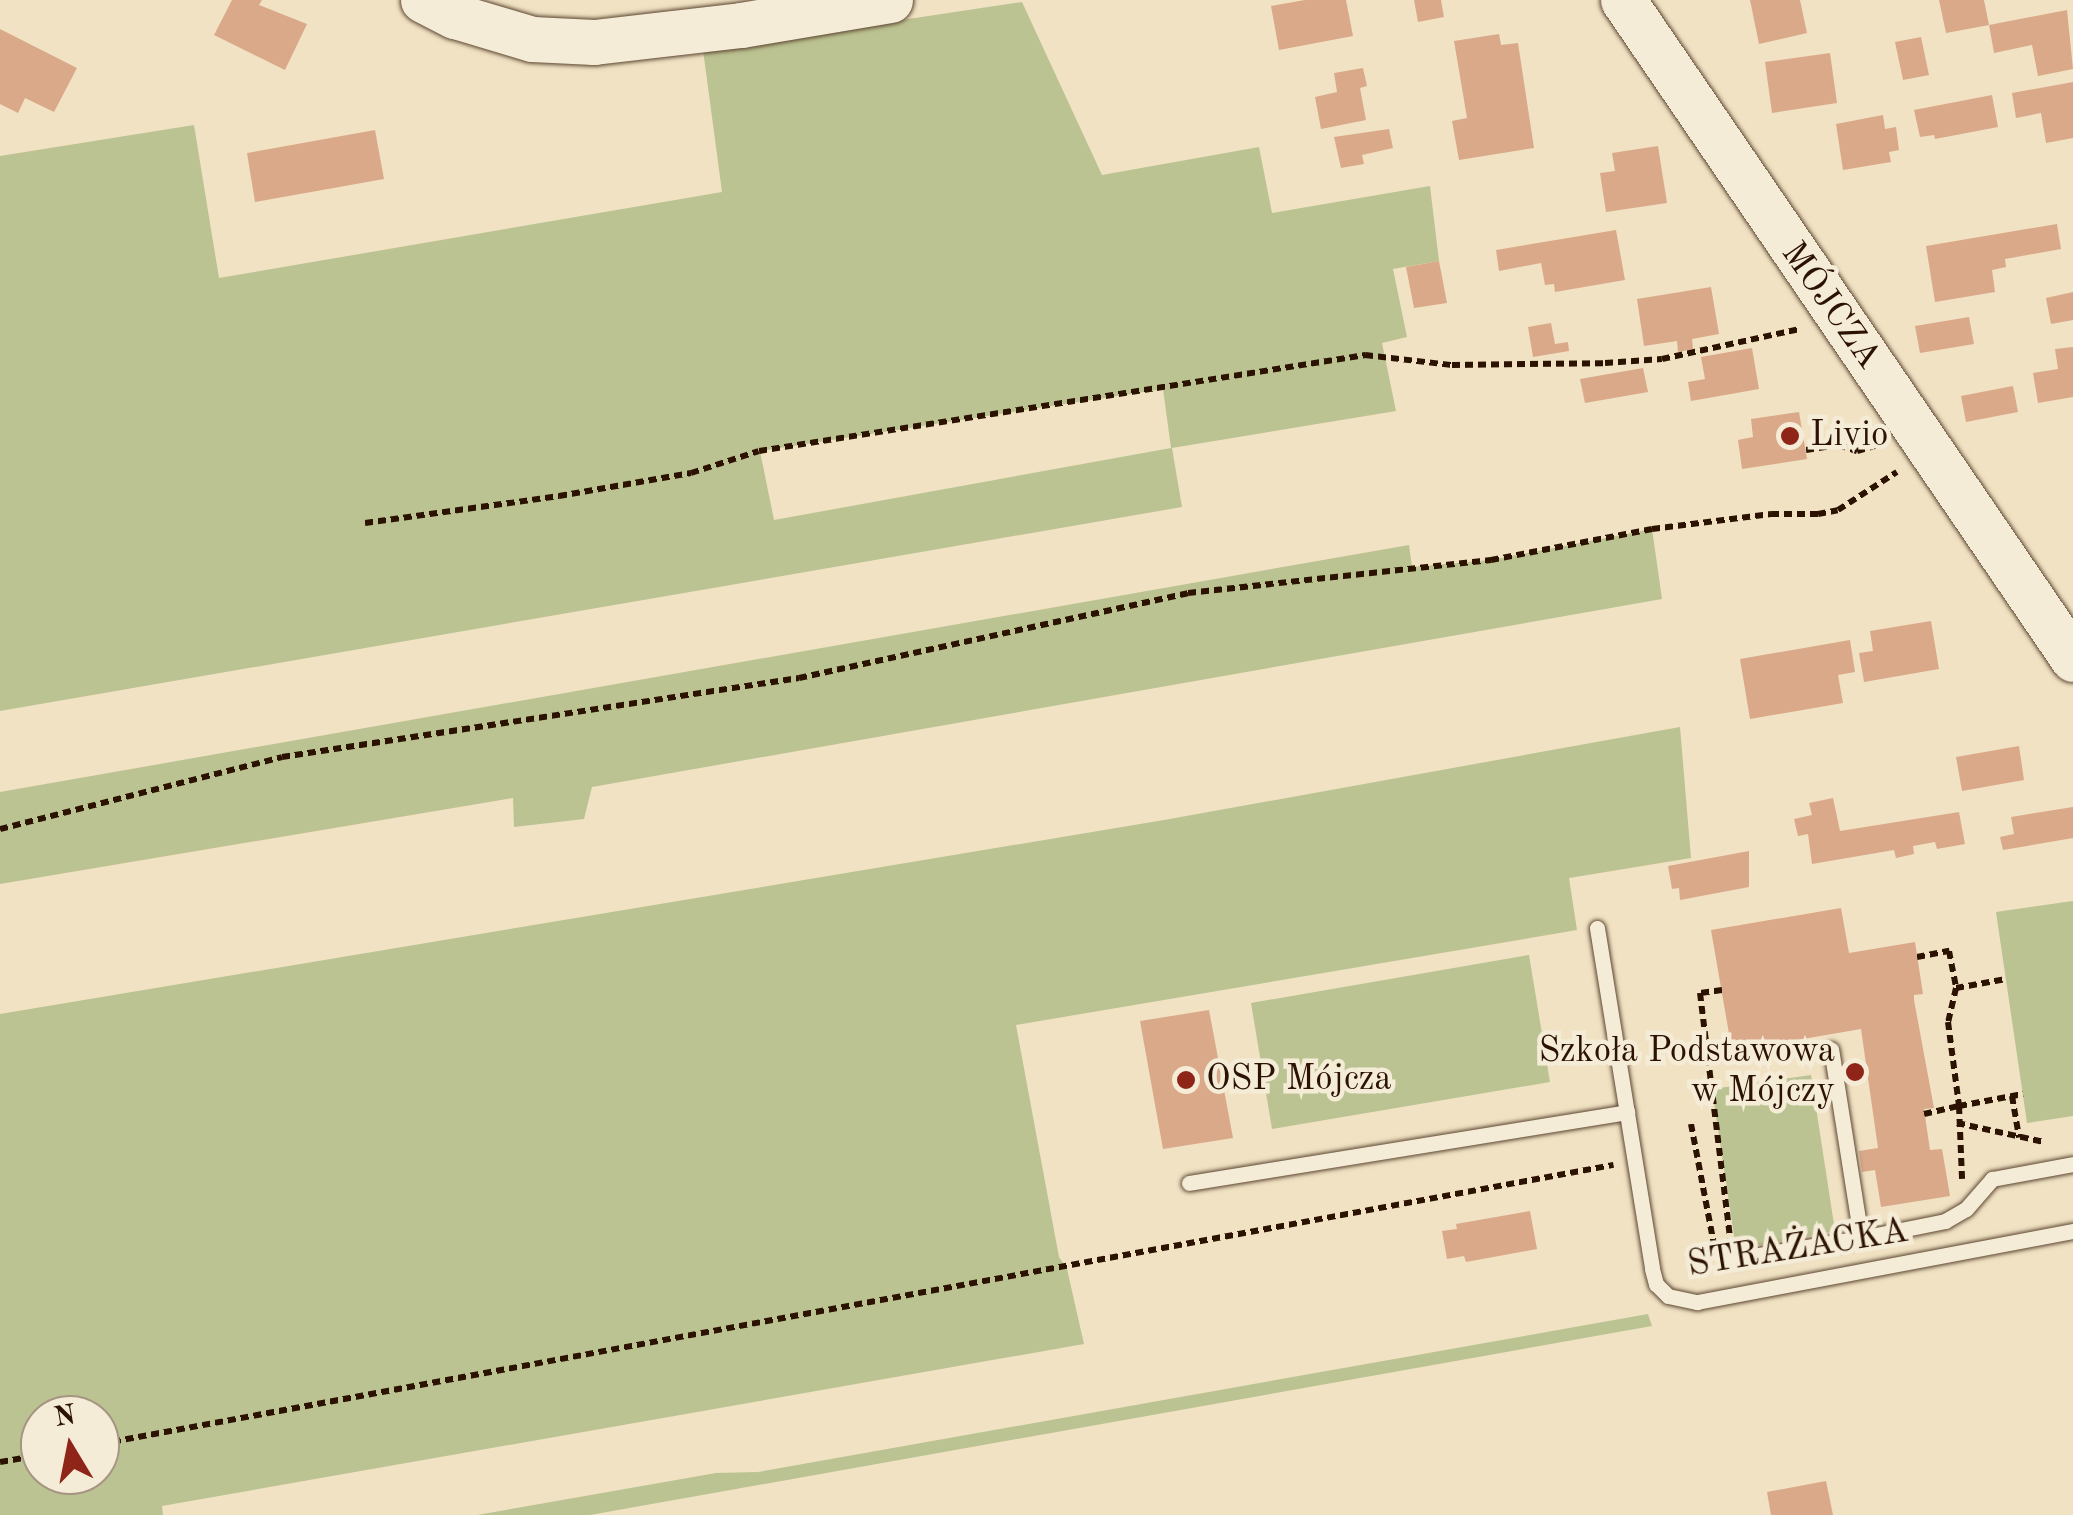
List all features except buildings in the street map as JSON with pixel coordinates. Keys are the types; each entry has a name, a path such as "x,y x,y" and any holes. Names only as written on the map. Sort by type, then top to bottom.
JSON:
{"street":[{"path":"424,0 455,16 532,39 594,42 741,25 890,0"},
{"name":"MÓJCZA","path":"1623,0 1905,444 2073,659"}],"lane":[{"name":"STRAŻACKA","path":"1597,928 1656,1284 1682,1302 2073,1232"},
{"path":"1832,1050 1861,1238"},
{"path":"1188,1183 1627,1112"},
{"path":"1732,1260 1945,1221 1966,1208 1992,1179 2017,1171 2073,1164"}],"path":[{"path":"365,523 691,473 759,451 1365,355 1452,365 1605,363 1662,359 1807,328"},
{"path":"1806,450 1838,445 1857,452 1905,444"},
{"path":"0,828 282,757 799,678 1188,594 1490,560 1703,522 1838,510 1883,482 1905,444"},
{"path":"1917,957 1949,951 1956,988 1948,1022 1959,1106 1963,1184 1959,1195"},
{"path":"1956,988 2006,979"},
{"path":"1691,1124 1711,1240 1720,1257 1732,1260 1700,993 1722,990"},
{"path":"1706,1062 1830,1042 1832,1050"},
{"path":"1924,1114 2024,1094"},
{"path":"2012,1096 2019,1137"},
{"path":"1957,1123 2058,1144"},
{"path":"120,1440 1634,1162"}],"green space":[{"path":"1022,2 1102,175 1259,147 1272,213 1430,186 1439,261 1393,269 1407,337 1382,343 1396,411 1172,448 1182,507 0,711 0,156 194,125 219,278 722,192 703,50","holes":["1163,389 1171,448 774,520 760,451"]},
{"path":"1652,529 1662,599 592,787 584,819 514,827 513,798 0,884 0,792 1409,545 1412,567 1491,560"},
{"path":"1680,727 1691,858 1569,878 1577,930 1016,1025 1059,1257 1067,1269 1084,1344 162,1506 163,1515 0,1515 0,1014 1164,820"},
{"path":"2073,901 2073,1116 2027,1123 1996,912"},
{"path":"1529,955 1550,1082 1272,1129 1251,1003"},
{"path":"1811,1075 1835,1231 1736,1249 1712,1089"},
{"path":"1648,1314 1652,1326 590,1515 477,1515 716,1473 758,1472"}],"place":[{"name":"Livio","path":"1790,436"},
{"name":"Szkoła Podstawowa w Mójczy","path":"1855,1072"},
{"name":"OSP Mójcza","path":"1186,1080"}]}
